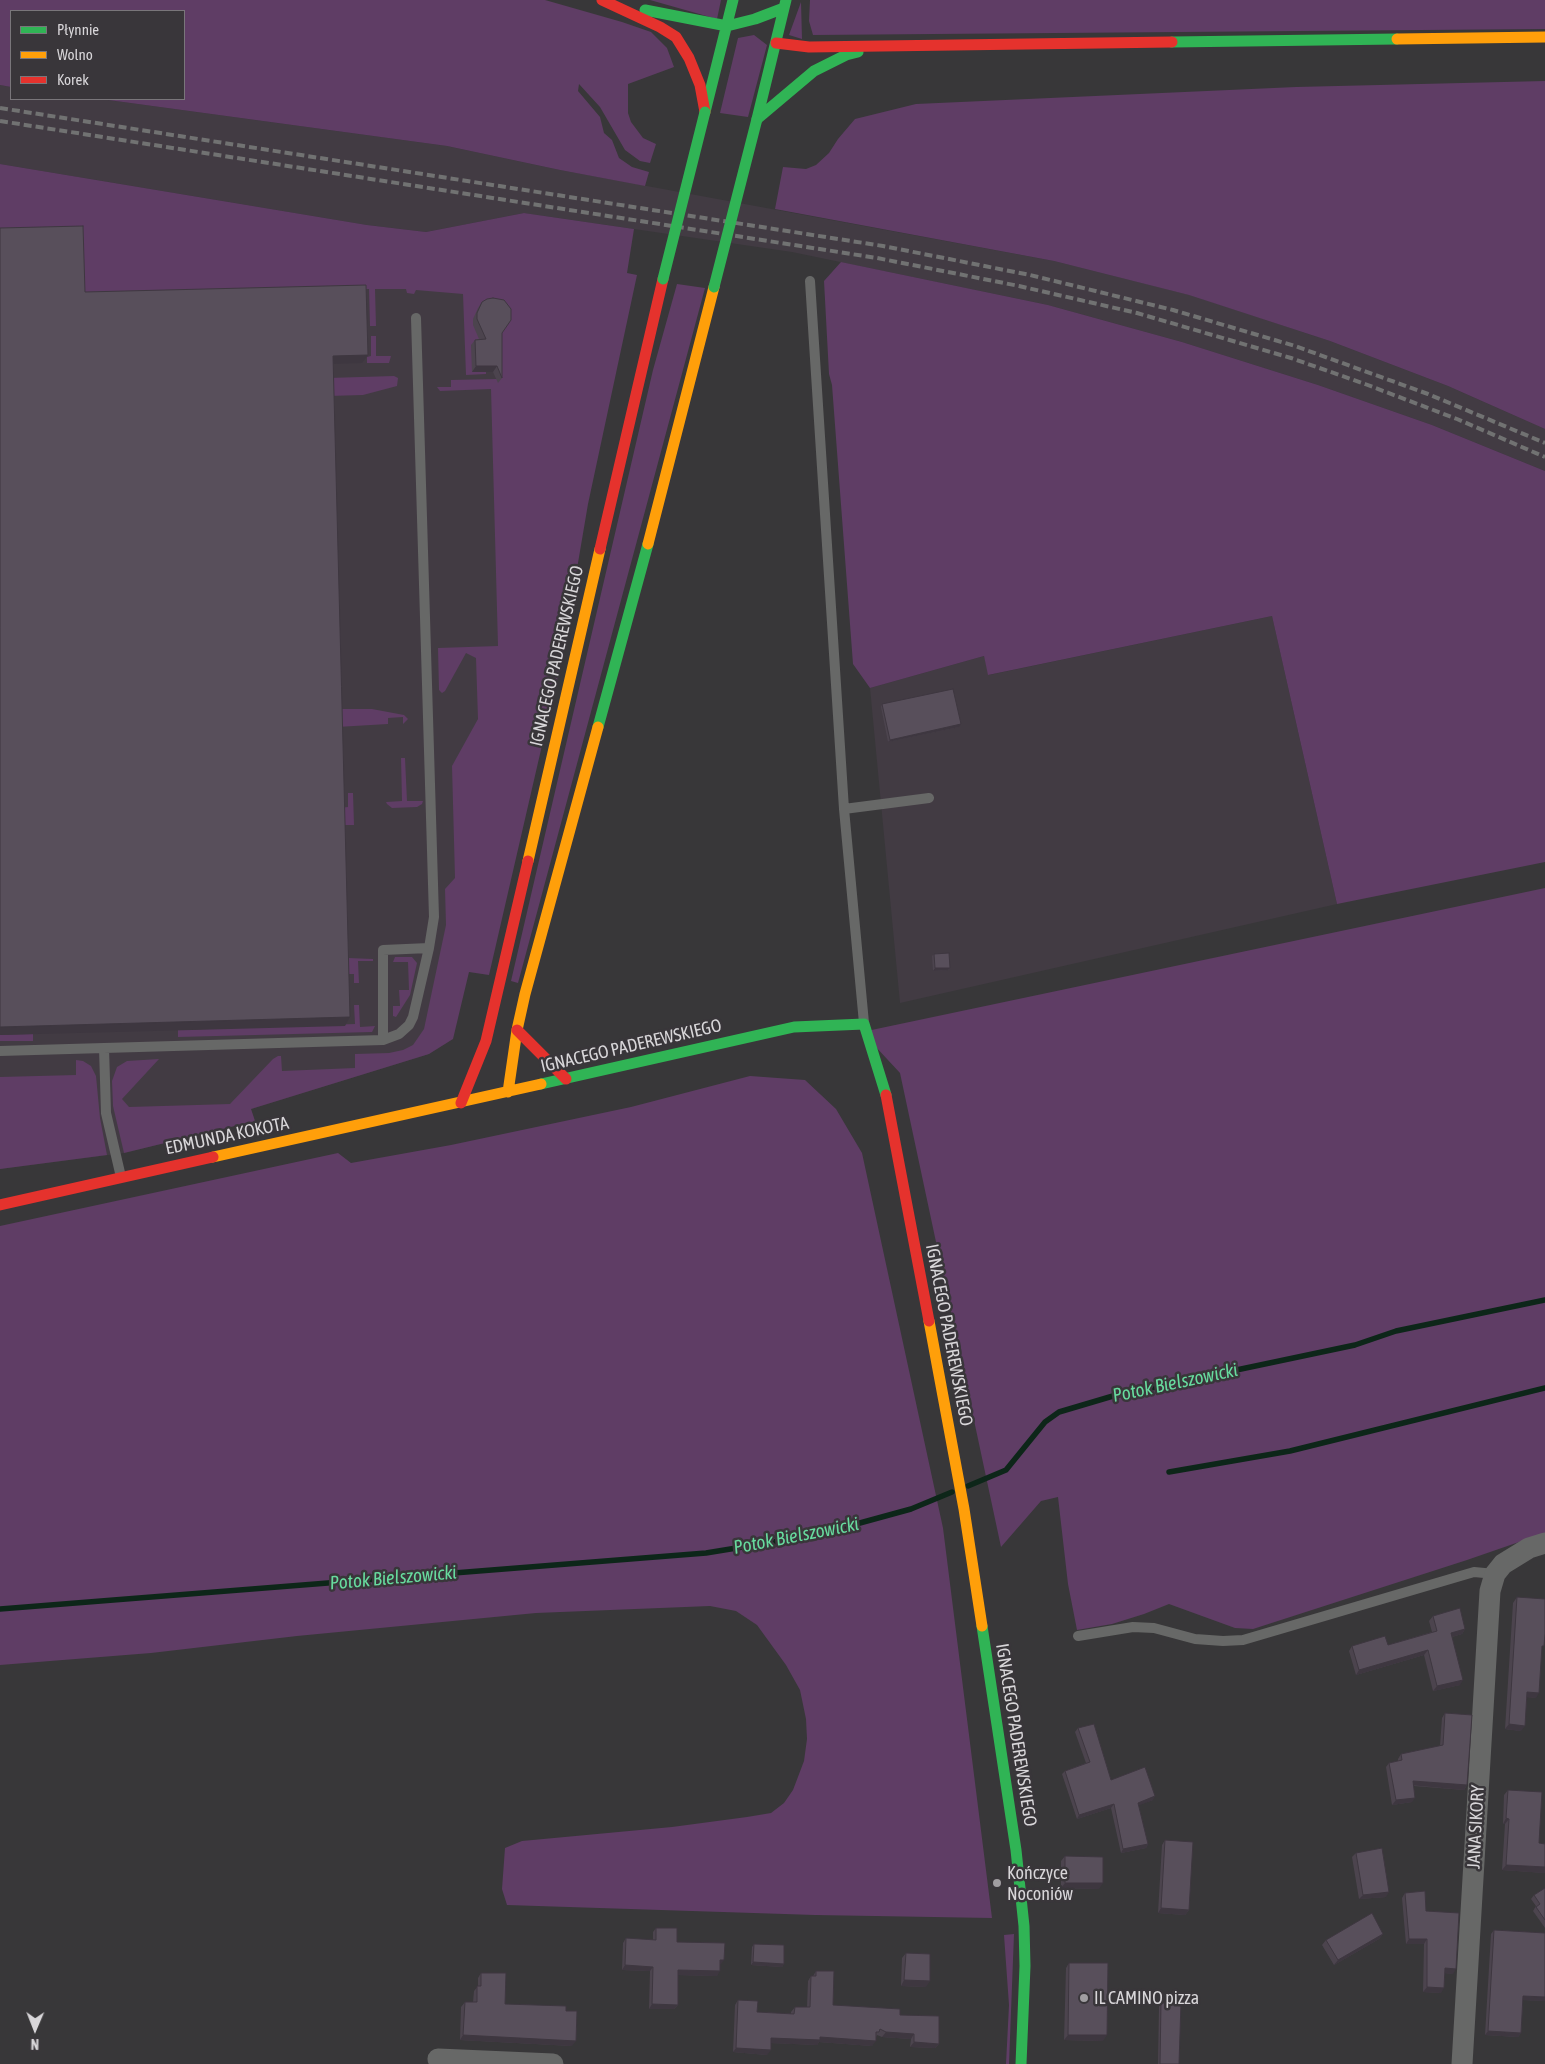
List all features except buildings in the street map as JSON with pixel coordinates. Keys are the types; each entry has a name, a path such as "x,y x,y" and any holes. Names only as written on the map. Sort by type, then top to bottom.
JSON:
{"main road":[{"path":"602,0 721,26 755,19 785,4"},
{"path":"602,0 660,27 676,38 690,58 697,76 705,112"},
{"name":"IGNACEGO PADEREWSKIEGO","path":"461,1103 486,1041 662,279 733,0"},
{"path":"738,0 776,42 808,47 1545,37"},
{"path":"508,1092 517,1030 647,547 785,4"},
{"path":"756,119 814,71 846,55 889,45"},
{"name":"IGNACEGO PADEREWSKIEGO","path":"461,1103 794,1027 864,1024 886,1095 964,1509 1023,1901 1025,1966 1021,2064"},
{"path":"517,1030 566,1079"},
{"path":"486,1041 494,1058"},
{"path":"501,1075 508,1092"},
{"name":"EDMUNDA KOKOTA","path":"0,1204 461,1103"}],"street":[{"path":"1492,1582 1503,1564 1529,1548 1545,1543"},
{"name":"JANA SIKORY","path":"1462,2064 1492,1582"},
{"path":"438,2059 554,2064"}],"lane":[{"path":"810,281 844,809 864,1024"},
{"path":"0,1051 383,1040 399,1034 413,1017 434,917 416,318"},
{"path":"844,809 930,798"},
{"path":"383,1040 383,950 429,948"},
{"path":"104,1048 106,1113 122,1177"},
{"path":"1078,1636 1133,1628 1154,1628 1195,1639 1223,1642 1243,1640 1474,1572 1492,1582"}],"shaded area":[{"path":"0,0 545,0 651,32 667,48 674,67 628,84 628,113 631,122 643,138 656,144 650,163 640,161 625,150 600,107 579,84 578,91 600,117 604,133 612,140 619,158 632,167 649,172 645,186 447,146 108,100 185,100 185,10 10,10 10,87 0,85"},
{"path":"650,0 721,0 717,19"},
{"path":"810,0 1545,0 1545,29 813,35 809,21"},
{"path":"801,2 802,39 789,35"},
{"path":"754,35 767,45 748,117 720,113 738,38"},
{"path":"1545,81 1545,429 1448,386 1330,341 1189,295 1054,261 775,209 783,167 806,169 816,165 829,153 855,119 916,104 1296,87"},
{"path":"0,85 10,87 10,100 108,100 447,146 560,170 1054,261 1190,295 1330,341 1448,386 1545,429 1545,471 1432,425 1318,385 1182,342 1048,305 792,252 524,213 426,232 367,225 0,164"},
{"path":"0,164 367,225 426,232 524,213 634,229 627,273 637,275 588,504 561,663 489,975 469,972 453,1039 429,1054 251,1109 255,1121 124,1153 113,1106 112,1081 117,1067 127,1061 159,1059 122,1099 129,1107 230,1104 278,1056 281,1056 282,1071 355,1068 355,1054 389,1053 403,1050 413,1045 424,1029 446,925 445,889 455,878 452,766 478,719 476,658 466,653 445,691 442,693 439,690 438,648 498,646 491,389 440,391 437,387 451,387 451,380 497,379 497,371 472,372 486,372 486,374 466,375 463,294 416,290 414,294 407,293 406,289 375,289 376,326 370,326 369,289 79,301 0,236"},
{"path":"0,185 467,266 569,234 429,1054 251,1109 255,1121 124,1153 0,1169"},
{"path":"841,262 1048,305 1182,342 1318,385 1432,425 1545,471 1545,862 1337,904 1272,616 988,675 984,656 870,688 853,664 832,385 829,374 824,281"},
{"path":"677,284 705,288 518,983 511,981 653,370"},
{"path":"371,336 376,336 376,356 391,356 389,363 367,363 367,357 371,356"},
{"path":"394,376 398,378 397,386 363,395 328,396 328,378"},
{"path":"1272,616 1337,904 900,1003 870,688 984,656 989,675"},
{"path":"336,709 372,709 404,715 408,719 403,724 403,717 388,718 388,724 337,727"},
{"path":"401,758 405,758 407,801 423,801 417,807 392,808 386,802 402,801"},
{"path":"348,793 353,793 354,825 339,825 339,808 348,807"},
{"path":"1545,888 1545,1533 1253,1629 1235,1628 1169,1604 1112,1624 1077,1630 1068,1584 1058,1497 1041,1501 1001,1547 900,1073 862,1032"},
{"path":"395,957 412,957 417,963 410,995 396,1017 393,1016 393,1006 400,1006 399,990 409,990 408,962 393,962"},
{"path":"348,958 373,959 373,961 358,961 359,983 354,983 354,974 349,974"},
{"path":"354,1005 359,1005 360,1027 375,1026 372,1032 178,1037 178,1030 355,1024"},
{"path":"33,1034 33,1041 0,1041 0,1035"},
{"path":"76,1060 83,1061 91,1066 96,1076 100,1118 107,1155 0,1169 0,1077 76,1075"},
{"path":"750,1076 805,1080 836,1109 862,1153 943,1528 992,1918 815,1915 507,1905 502,1889 505,1848 522,1841 672,1827 747,1817 771,1813 784,1803 793,1790 804,1761 807,1739 806,1719 800,1690 786,1665 757,1625 736,1611 710,1606 536,1613 297,1636 151,1653 0,1665 0,1226 338,1153 351,1163 451,1145 631,1107"},
{"path":"1014,1934 1009,2064 1006,2064 1009,2005 1004,1935"}],"waterway":[{"name":"Potok Bielszowicki","path":"968,1486 1006,1470 1045,1422 1059,1412 1113,1396 1355,1345 1396,1331 1545,1300"},
{"path":"1169,1472 1290,1451 1545,1388"},
{"name":"Potok Bielszowicki","path":"0,1609 706,1553 816,1535 911,1509 952,1492"}],"railway":[{"path":"0,108 883,246 1030,275 1173,310 1295,346 1428,394 1545,443"},
{"path":"0,121 877,258 1019,286 1137,313 1291,358 1457,419 1545,457"}],"traffic: fast":[{"path":"705,112 733,0"},
{"path":"757,119 786,0"},
{"path":"727,26 755,19 784,8"},
{"path":"645,10 727,26"},
{"path":"1172,42 1397,39"},
{"path":"757,119 814,71 846,55 858,52"},
{"path":"663,279 705,112"},
{"path":"714,287 757,119"},
{"path":"598,727 648,544"},
{"path":"541,1084 794,1027 864,1024 886,1095"},
{"path":"982,1626 1016,1850 1024,1926 1025,1966 1021,2064"}],"traffic: slow":[{"path":"1397,39 1545,37"},
{"path":"648,544 714,287"},
{"path":"528,861 600,549"},
{"path":"508,1092 517,1030 525,994 598,727"},
{"path":"213,1157 541,1084"},
{"path":"929,1321 964,1509 982,1626"}],"traffic: jam":[{"path":"602,0 660,27 676,37 689,58 700,85 705,112"},
{"path":"776,43 809,47 1172,42"},
{"path":"600,549 663,279"},
{"path":"461,1103 486,1041 528,861"},
{"path":"517,1030 566,1079"},
{"path":"886,1095 929,1321"},
{"path":"0,1205 213,1157"}],"place":[{"name":"Kończyce Noconiów","path":"997,1883"},
{"name":"IL CAMINO pizza","path":"1084,1998"}]}
